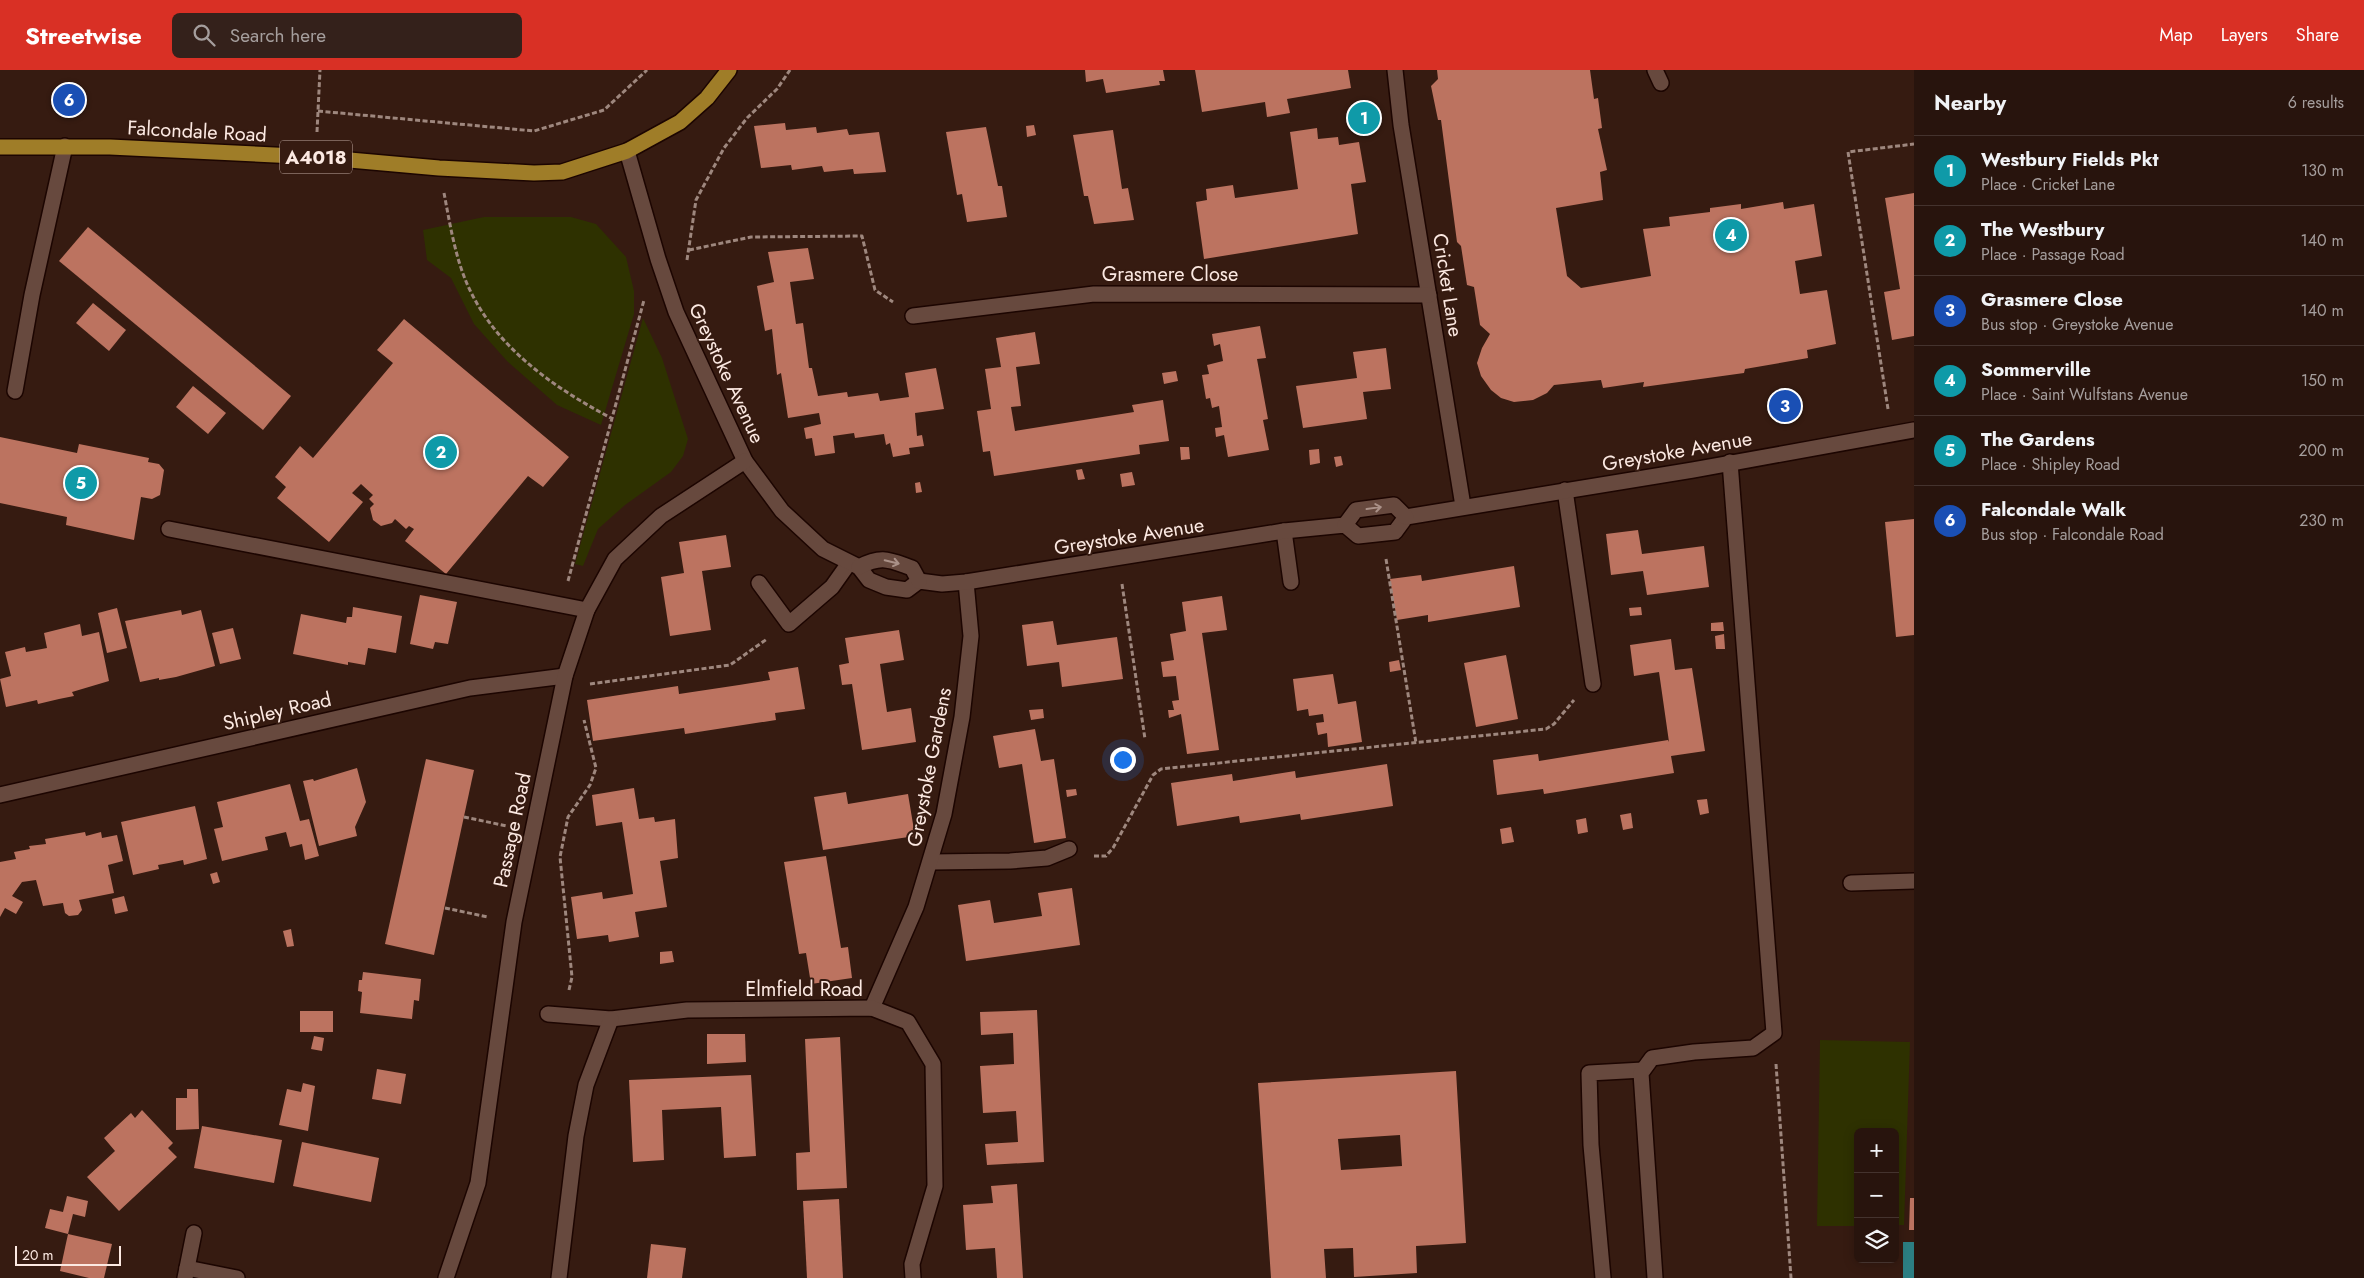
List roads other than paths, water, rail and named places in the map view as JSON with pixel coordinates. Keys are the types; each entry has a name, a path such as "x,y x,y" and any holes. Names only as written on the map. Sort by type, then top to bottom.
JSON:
{"main road":[{"name":"A4018","path":"627,150 680,122 707,98 729,70"},
{"name":"Falcondale Road","path":"0,147 64,146 316,157 439,168 534,173 562,172 627,150"}],"street":[{"name":"Cricket Lane","path":"1395,70 1401,125 1463,506"},
{"path":"15,391 32,295 64,146"},
{"name":"Greystoke Avenue","path":"627,150 658,259 676,312 746,461 782,511 802,532 823,549 854,565 869,580 886,587 907,590 919,581 942,584 966,582 1284,531 1345,525"},
{"name":"Grasmere Close","path":"913,316 1094,294 1429,295"},
{"name":"Greystoke Avenue","path":"1406,517 1914,430"},
{"name":"Passage Road","path":"446,1278 478,1183 514,922 568,683 587,610 615,559 661,516 746,461"},
{"path":"1655,1278 1641,1074 1652,1058 1694,1052 1753,1048 1774,1033 1730,462"},
{"path":"1565,490 1593,684"},
{"path":"1394,506 1406,517 1395,532 1382,534 1358,536 1345,525 1356,510 1378,507 1394,506"},
{"path":"169,529 587,610"},
{"path":"1284,531 1291,582"},
{"path":"759,582 789,624 832,587 854,565 875,559 894,562 912,568 919,581"},
{"name":"Greystoke Gardens","path":"872,1008 916,907 944,814 962,717 971,636 966,582"},
{"name":"Shipley Road","path":"0,795 470,688 568,683"},
{"path":"931,862 1010,861 1047,858 1069,849"},
{"path":"1851,883 1914,882"},
{"name":"Elmfield Road","path":"556,1014 611,1019 686,1010 872,1008 908,1022 933,1064 936,1186 912,1264 913,1278"},
{"path":"559,1278 576,1136 586,1085 611,1019"},
{"path":"1603,1278 1591,1145 1589,1073 1643,1070"},
{"path":"194,1233 186,1273 237,1278"}],"water":[{"path":"1903,1242 1914,1242 1914,1278 1903,1278"}],"place":[{"name":"Falcondale Walk","path":"69,100"},
{"name":"Westbury Fields Pkt","path":"1364,118"},
{"name":"Sommerville","path":"1731,235"},
{"name":"Grasmere Close","path":"1785,406"},
{"name":"The Westbury","path":"441,452"},
{"name":"The Gardens","path":"81,483"}]}
